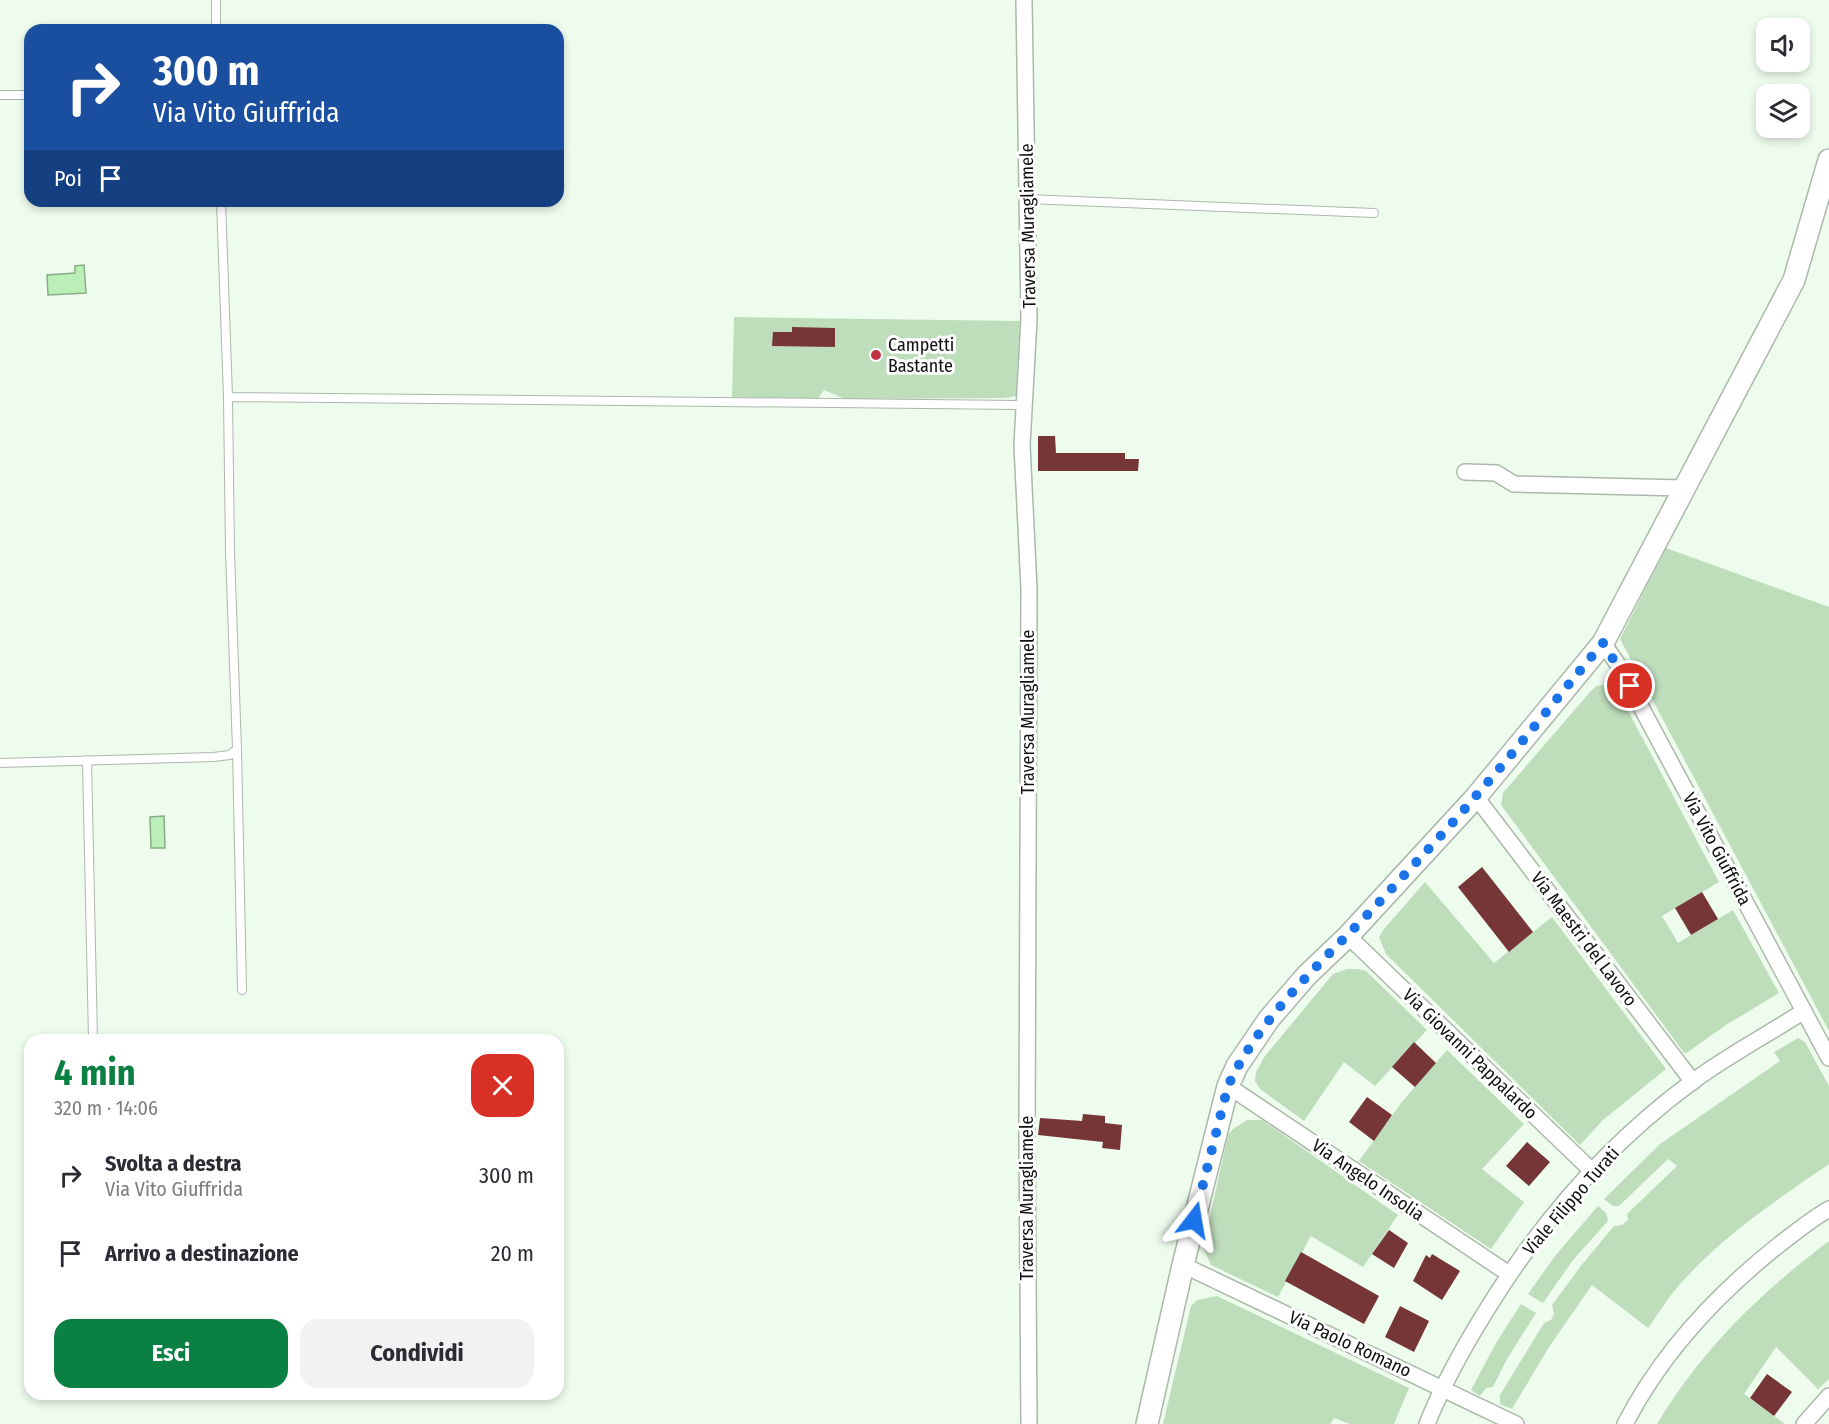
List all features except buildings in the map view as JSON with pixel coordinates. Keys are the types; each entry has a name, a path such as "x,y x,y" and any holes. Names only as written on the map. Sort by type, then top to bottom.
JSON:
{"main road":[{"path":"1146,1424 1228,1086 1237,1066 1269,1019 1307,975 1348,936 1476,797 1603,643 1794,280 1829,160"}],"street":[{"name":"Traversa Muragliamele","path":"1024,0 1029,319 1022,445 1029,589 1027,1134 1029,1424"},
{"path":"1465,472 1496,473 1514,484 1684,488"},
{"name":"Via Vito Giuffrida","path":"1603,643 1619,666 1829,1058"},
{"name":"Via Maestri del Lavoro","path":"1476,797 1693,1082"},
{"name":"Via Giovanni Pappalardo","path":"1348,936 1592,1171"},
{"name":"Viale Filippo Turati","path":"1427,1424 1441,1388 1509,1274 1544,1226 1592,1171 1637,1128 1693,1082 1804,1011"},
{"name":"Via Angelo Insolia","path":"1228,1086 1509,1274"},
{"path":"1625,1424 1639,1396 1690,1329 1749,1269 1815,1217 1829,1209"},
{"name":"Via Paolo Romano","path":"1183,1265 1516,1424"},
{"path":"1804,1424 1829,1396"}],"lane":[{"path":"216,0 216,24"},
{"path":"0,95 24,94"},
{"path":"1027,199 1374,213"},
{"path":"220,207 228,397 242,990"},
{"path":"228,397 1024,405"},
{"path":"0,763 213,757 230,755 237,750"},
{"path":"87,760 93,1034"}],"shaded area":[{"path":"84,265 86,293 48,295 47,275 75,273 75,266"},
{"name":"Campetti Bastante","path":"734,317 1020,321 1016,396 1005,398 845,399 824,390 818,399 732,397"},
{"path":"1666,548 1829,607 1829,1031 1620,639"},
{"path":"1596,686 1612,686 1618,692 1719,882 1662,916 1678,943 1733,910 1779,993 1726,1025 1685,1054 1501,805 1503,793 1590,692"},
{"path":"164,816 165,848 151,848 150,817"},
{"path":"1425,882 1494,963 1552,917 1666,1069 1603,1120 1580,1145 1386,954 1379,937"},
{"path":"1347,969 1366,971 1427,1030 1375,1086 1344,1062 1304,1121 1260,1089 1255,1081 1256,1072 1265,1056 1333,974"},
{"path":"1798,1038 1805,1042 1829,1086 1829,1164 1728,1237 1675,1290 1648,1328 1592,1285 1549,1347 1512,1409 1500,1404 1500,1395 1544,1323 1551,1320 1554,1314 1552,1305 1580,1267 1614,1226 1622,1225 1628,1220 1627,1214 1677,1166 1668,1159 1619,1206 1613,1206 1604,1199 1660,1144 1780,1061 1774,1052"},
{"path":"1447,1050 1524,1124 1482,1169 1524,1202 1491,1249 1359,1161 1401,1103"},
{"path":"1247,1120 1262,1120 1398,1215 1363,1267 1311,1236 1278,1297 1211,1265 1203,1248 1228,1135"},
{"path":"1598,1206 1606,1213 1608,1221 1573,1260 1543,1303 1528,1294 1555,1256"},
{"path":"1829,1241 1829,1379 1818,1389 1776,1347 1744,1394 1785,1424 1657,1424 1693,1371 1734,1324 1779,1281"},
{"path":"1217,1296 1409,1388 1394,1424 1350,1424 1334,1418 1330,1424 1163,1424 1191,1306 1197,1300"},
{"path":"1521,1304 1536,1313 1507,1359 1493,1387 1486,1388 1480,1396 1471,1390 1496,1343"}],"place":[{"name":"Campetti Bastante","path":"876,355"}],"route":[{"path":"1194,1220 1228,1086 1237,1066 1269,1019 1307,975 1348,936 1476,797 1603,643 1630,686"}]}
